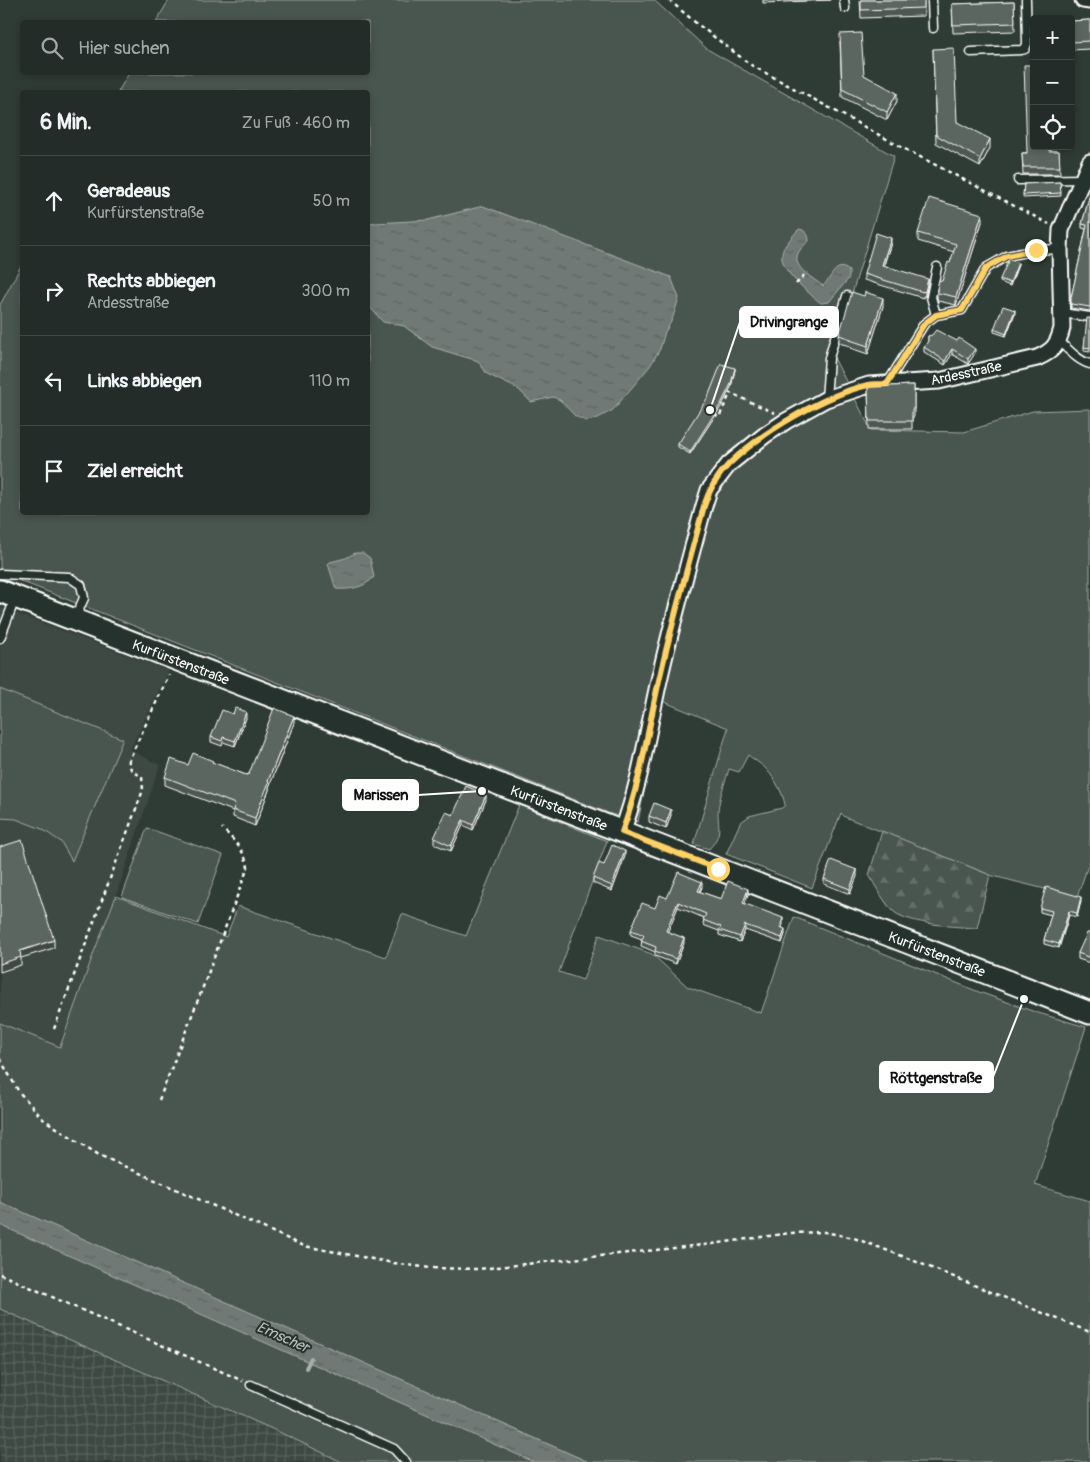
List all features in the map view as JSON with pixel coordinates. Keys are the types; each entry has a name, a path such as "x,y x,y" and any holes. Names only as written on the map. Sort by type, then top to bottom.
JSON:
{"main road":[{"name":"Kurfürstenstraße","path":"8,594 1090,1013"}],"street":[{"path":"1083,0 1090,1"},
{"path":"1059,341 1062,328 1061,230 1090,162"},
{"name":"Ardesstraße","path":"622,832 634,795 661,674 701,515 709,490 729,464 765,435 826,399 869,385 938,381 1037,358 1053,349 1059,341"}],"lane":[{"path":"932,0 933,28"},
{"path":"971,52 1024,49 1027,44 1026,0"},
{"path":"1018,180 1083,178"},
{"path":"887,384 924,324 936,315 962,310 986,268 1007,256 1036,250 1060,249"},
{"path":"936,315 931,297 937,267"},
{"path":"826,399 829,358 847,296"},
{"path":"1062,313 1090,317"},
{"path":"1059,341 1073,354 1087,364 1090,364"},
{"path":"0,574 70,577 82,585 84,598 75,620"},
{"path":"0,638 8,594"},
{"path":"251,1385 394,1449 406,1462"}],"path":[{"path":"669,0 751,65 903,148 1061,230"},
{"path":"796,284 806,272"},
{"path":"716,414 729,393 786,421"},
{"path":"54,1029 143,790 142,777 130,769 128,766 129,760 176,660"},
{"path":"159,1100 248,867 240,846 222,828"},
{"path":"0,1059 19,1092 43,1119 76,1141 99,1155 304,1246 430,1268 478,1269 712,1244 790,1233 825,1232 854,1238 902,1256 1090,1332"},
{"path":"0,1274 251,1385"}],"shaded area":[{"path":"0,607 169,671 130,750 160,765 116,896 60,1048 0,1023"},
{"path":"0,1309 279,1432 342,1462 0,1462"}],"green space":[{"path":"169,0 654,0 707,49 894,156 833,356 871,430 964,432 1033,411 1090,409 1090,860 1077,897 993,876 845,817 841,813 812,888 726,854 740,823 749,816 782,808 785,805 776,782 763,766 748,755 739,772 729,769 718,811 719,832 714,842 709,849 694,844 728,728 662,701 638,822 611,814 0,573 0,305 20,268 20,515 370,515 370,90 119,90 128,75 370,75 370,20 157,20"},
{"path":"0,689 123,739 72,861 61,842 42,829 16,819 0,818"},
{"path":"519,805 607,841 559,972 583,980 599,935 652,954 688,987 761,1013 794,917 979,992 1035,1012 1086,1027 1035,1185 1090,1201 1090,1462 342,1462 279,1432 0,1309 0,1023 60,1047 116,896 226,937 238,906 386,957 402,914 466,936"},
{"path":"147,828 223,855 198,924 122,897"},
{"path":"882,831 990,875 977,928 920,922 900,915 890,908 869,875"}],"water":[{"path":"483,206 671,277 679,298 660,349 650,366 613,410 598,418 586,421 575,416 560,400 553,397 531,402 518,389 487,374 478,361 432,347 404,326 383,322 370,307 370,222 428,220"},
{"path":"800,229 808,235 809,239 797,255 799,266 804,272 823,286 837,269 841,267 849,271 849,278 829,302 821,303 817,300 793,278 783,264 783,250"},
{"path":"355,553 363,553 370,558 374,577 366,584 346,589 336,589 328,564"},
{"name":"Emscher","path":"0,1202 589,1462 534,1462 0,1225"}],"building":[{"path":"861,0 924,0 924,8 861,10"},
{"path":"1014,2 1015,23 953,25 952,4"},
{"path":"1090,20 1090,41 1075,42 1075,21"},
{"path":"861,33 864,75 897,93 887,112 842,89 840,34"},
{"path":"954,48 957,122 990,139 980,159 936,135 933,49"},
{"path":"1024,65 1030,65 1030,150 1059,151 1060,167 1023,167 1022,153 1027,153"},
{"path":"1060,182 1061,193 1023,195 1024,184"},
{"path":"1090,194 1090,307 1071,304 1071,298 1087,225 1082,224"},
{"path":"929,198 982,214 956,297 938,293 937,289 939,280 942,281 948,262 950,263 956,244 918,233"},
{"path":"876,233 891,238 882,265 928,279 925,292 864,274"},
{"path":"1009,259 1018,263 1010,283 1000,279"},
{"path":"852,292 864,296 865,292 883,298 868,346 839,335"},
{"path":"1003,306 1015,310 1006,334 994,329"},
{"path":"1087,318 1090,318 1090,348 1084,347"},
{"path":"936,330 957,341 959,338 975,349 968,359 952,349 945,361 924,347 928,341 928,336 932,335"},
{"path":"721,364 735,368 731,384 722,402 690,452 678,444 708,397"},
{"path":"914,385 912,421 869,421 868,387"},
{"path":"235,708 246,712 235,741 223,737 222,741 211,737 222,710 233,714"},
{"path":"274,708 294,716 255,818 233,810 235,804 165,777 171,759 188,765 193,753 246,775 249,774"},
{"path":"466,786 486,795 473,825 463,820 451,846 434,838 446,812 453,815"},
{"path":"654,803 671,810 666,823 649,816"},
{"path":"22,840 54,940 20,951 21,957 0,964 0,847"},
{"path":"612,845 625,851 612,886 593,878 599,863 604,865"},
{"path":"831,860 857,870 850,889 824,879"},
{"path":"678,872 702,882 698,891 721,899 728,881 748,889 743,903 783,918 780,927 785,929 782,938 745,925 740,937 719,930 721,927 703,920 706,914 678,902 666,931 684,938 676,959 655,951 656,947 641,941 644,935 631,930 642,903 655,908 660,895 667,898"},
{"path":"1046,887 1081,897 1077,913 1069,911 1059,944 1044,940 1052,911 1040,908"},
{"path":"1087,933 1090,933 1090,958 1078,953"}],"waterway":[{"name":"Emscher","path":"306,1368 311,1358"}],"place":[{"name":"Drivingrange","path":"710,410"},
{"name":"Marissen","path":"482,791"},
{"name":"Röttgenstraße","path":"1024,999"}],"route":[{"path":"718,869 622,832 638,779 661,674 709,490 729,464 786,421 826,399 869,385 887,384 924,324 936,315 962,310 986,268 1007,256 1036,250"}]}
